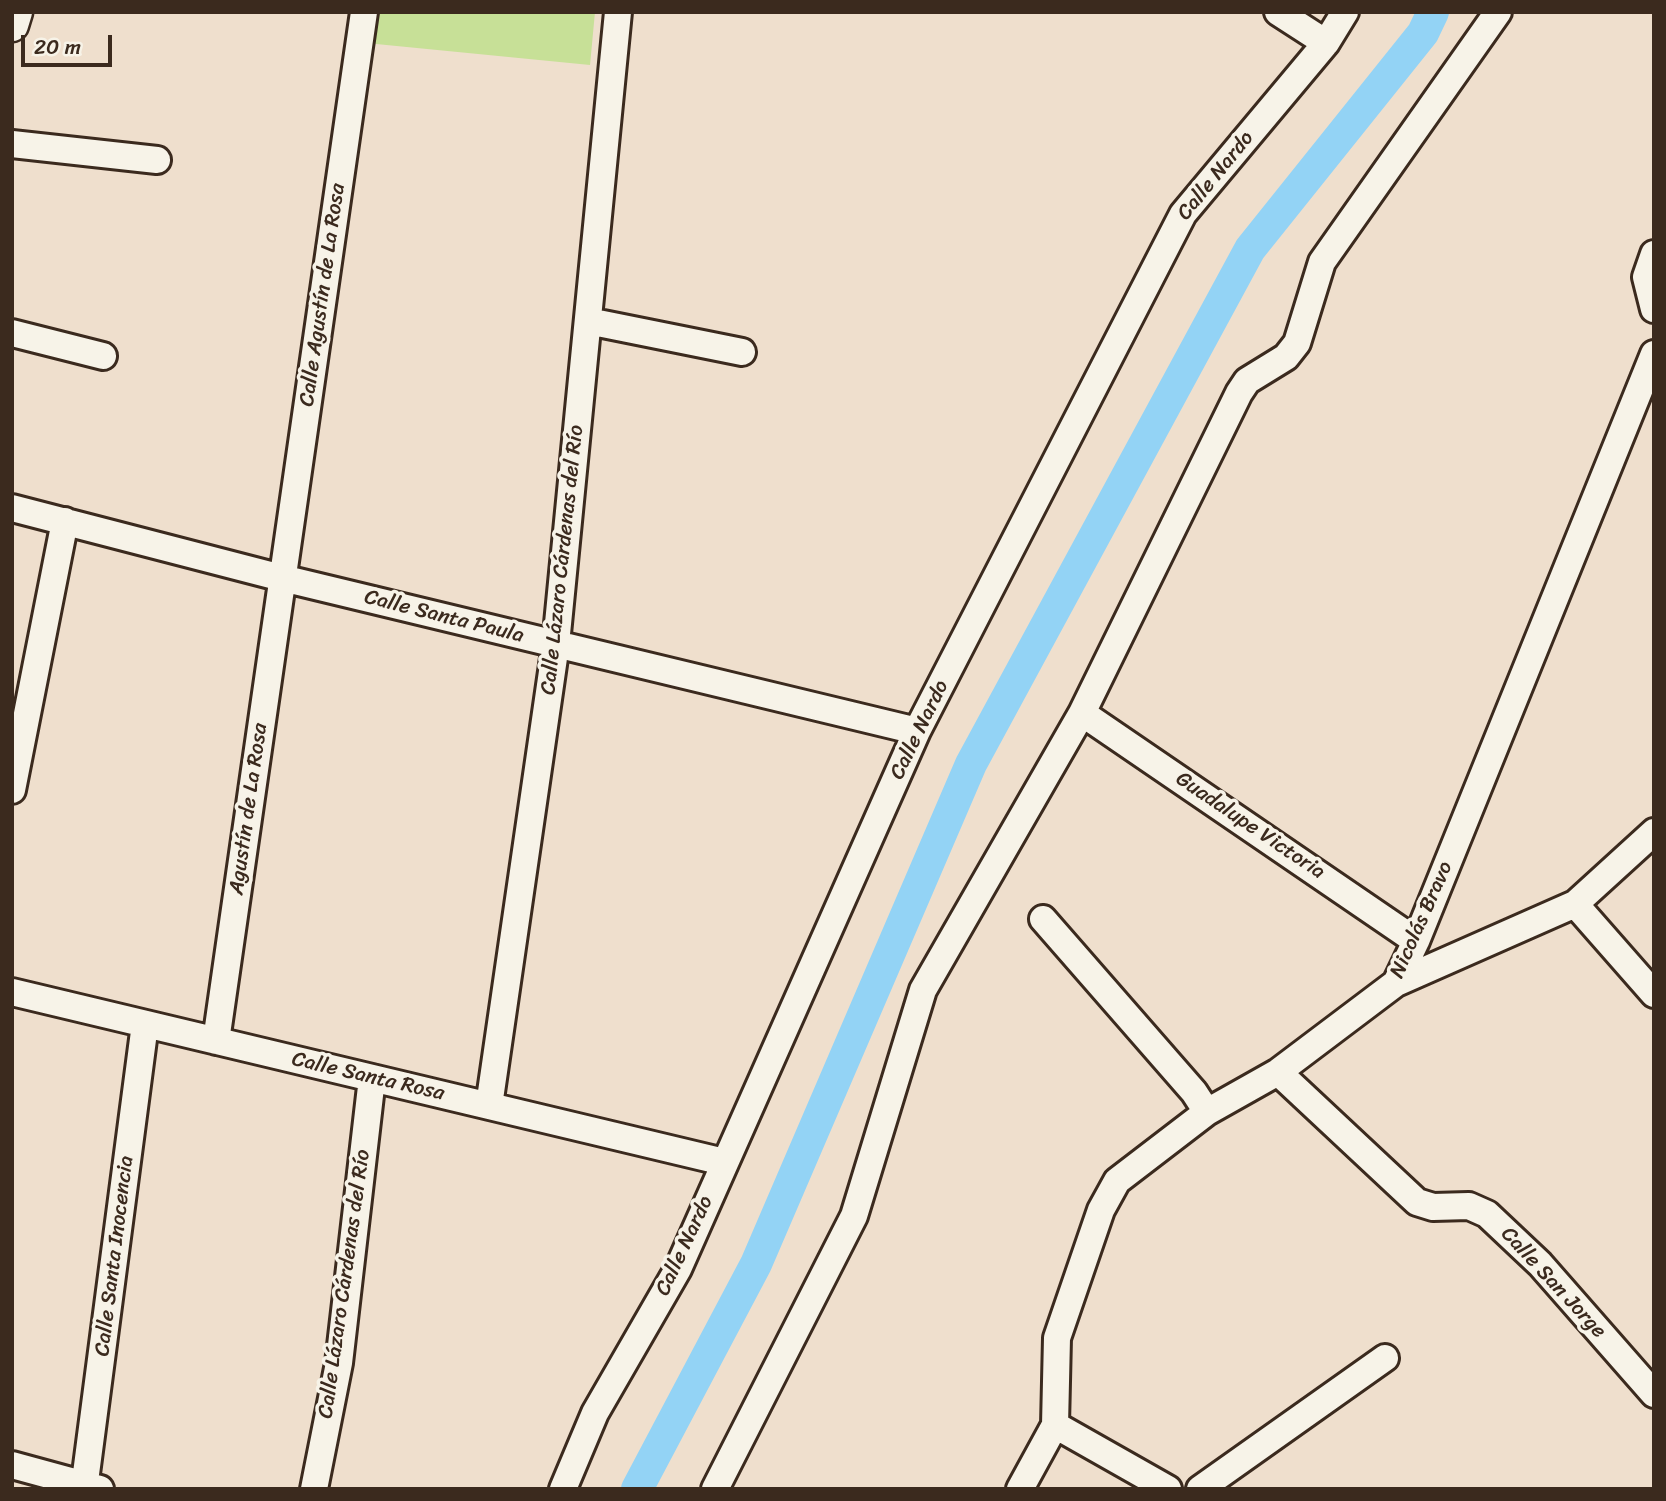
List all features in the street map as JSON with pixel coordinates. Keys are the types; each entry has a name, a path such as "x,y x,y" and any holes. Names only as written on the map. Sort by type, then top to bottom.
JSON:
{"street":[{"path":"12,25 16,12"},
{"name":"Calle Agustín de La Rosa","path":"282,578 364,12"},
{"name":"Calle Lázaro Cárdenas del Río","path":"489,1106 556,644 618,12"},
{"path":"1278,12 1326,43"},
{"name":"Calle Nardo","path":"563,1489 595,1413 678,1269 917,731 1183,214 1326,43 1345,12"},
{"path":"715,1489 854,1216 923,990 1082,713 1239,393 1247,381 1286,357 1297,343 1322,262 1498,12"},
{"path":"12,144 157,160"},
{"path":"1654,254 1646,277 1654,309"},
{"path":"588,321 742,352"},
{"path":"12,333 103,356"},
{"name":"Nicolás Bravo","path":"1020,1489 1055,1426 1056,1338 1107,1196 1134,1166 1207,1112 1278,1072 1396,983 1416,941 1654,354"},
{"name":"Calle Santa Paula","path":"12,508 282,578 917,731"},
{"path":"12,790 65,521"},
{"name":"Agustín de La Rosa","path":"216,1041 282,578"},
{"name":"Guadalupe Victoria","path":"1082,713 1416,941"},
{"path":"1396,983 1574,904 1654,832"},
{"path":"1574,904 1654,994"},
{"path":"1043,919 1194,1092 1207,1112"},
{"name":"Calle Santa Rosa","path":"12,992 724,1161"},
{"name":"Calle Santa Inocencia","path":"90,1487 145,1024"},
{"name":"Calle San Jorge","path":"1278,1072 1417,1202 1433,1208 1469,1206 1487,1214 1540,1264 1654,1394"},
{"name":"Calle Lázaro Cárdenas del Río","path":"314,1489 339,1363 372,1078"},
{"path":"1200,1489 1385,1358"},
{"path":"1055,1426 1168,1489"},
{"path":"12,1465 90,1487"}],"green space":[{"path":"371,12 595,12 590,65 366,43"}],"waterway":[{"path":"637,1489 756,1264 971,764 1250,249 1423,33 1433,12"}]}
